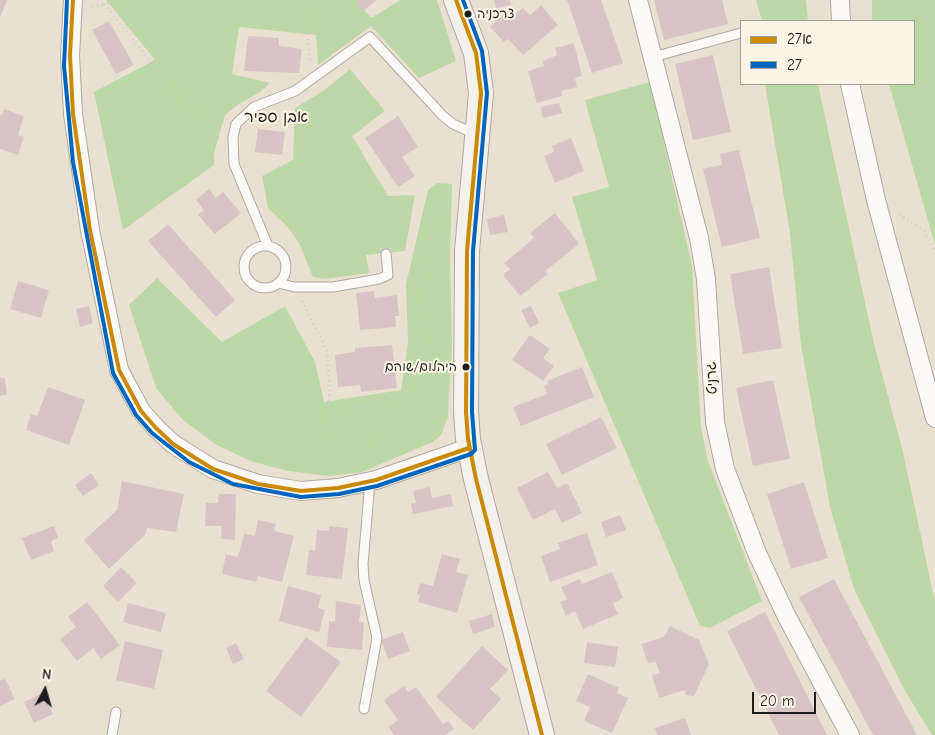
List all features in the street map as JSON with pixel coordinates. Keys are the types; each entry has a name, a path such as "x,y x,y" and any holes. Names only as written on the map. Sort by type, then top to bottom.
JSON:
{"street":[{"path":"456,0 472,39 479,67 481,99 467,251 466,412 469,448 542,735"},
{"name":"גרניט","path":"638,0 700,246 706,278 713,402 725,469 758,553 786,615 850,735"},
{"path":"840,0 841,20"},
{"path":"72,5 71,84 82,184 119,370 128,391 141,411 173,444 213,468 235,478 266,486 301,490 320,490 370,481 469,448"},
{"path":"850,85 878,206 935,418"}],"lane":[{"path":"653,57 740,33"},
{"path":"268,246 234,164 233,137 236,124 254,107 295,92 370,37 444,116 453,124 479,136"},
{"path":"268,246 279,252 286,262 286,272 278,283 270,287 257,286 249,280 245,272 245,261 250,253 258,247 268,246"},
{"path":"278,283 294,287 333,287 379,279 388,275 386,254"},
{"path":"364,709 377,638 364,580 363,564 370,481"},
{"path":"112,735 116,712"}],"path":[{"path":"72,5 104,4 126,0"},
{"path":"300,0 305,11 311,80"},
{"path":"104,4 185,103 200,111 236,124"},
{"path":"336,409 392,401 402,398 408,390 434,325 422,297 437,199"},
{"path":"878,206 894,210 924,231 935,251"},
{"path":"294,287 327,351 330,389 327,417 317,462 320,490"},
{"path":"352,408 395,474"}],"green space":[{"path":"106,0 356,0 371,18 401,0 437,0 456,61 419,78 371,26 318,65 316,35 239,27 232,74 270,83 259,93 240,103 225,115 214,153 214,165 123,230 94,92 155,60"},
{"path":"756,0 806,0 808,20 762,20"},
{"path":"872,0 935,0 935,245 889,85 915,85 915,20 872,20"},
{"path":"350,69 385,111 352,136 388,196 415,195 405,251 366,255 369,273 325,279 313,277 300,245 288,227 268,208 262,176 293,160 295,108 323,91"},
{"path":"650,82 692,266 701,428 708,461 762,601 710,628 700,626 558,293 597,280 572,197 609,187 585,100"},
{"path":"765,85 818,85 874,344 903,452 935,602 935,735 932,735 904,689 854,589 830,507 801,345 790,233"},
{"path":"437,183 452,184 450,259 452,344 448,417 441,435 433,442 362,472 329,476 288,471 250,461 215,444 183,420 156,388 129,305 157,278 222,342 285,306 315,362 324,402 401,390 408,343 406,284 428,190"}],"building":[{"path":"0,0 7,0 0,18"},
{"path":"355,0 377,0 363,11"},
{"path":"494,0 510,0 511,5 496,8"},
{"path":"567,0 601,0 623,63 592,73"},
{"path":"654,0 722,0 728,24 664,40"},
{"path":"541,5 558,25 523,55 508,39 504,42 490,27 509,10 514,15 523,8 530,15"},
{"path":"109,21 134,65 116,74 92,30"},
{"path":"248,36 279,38 279,46 302,49 299,73 244,71"},
{"path":"574,43 582,76 575,78 577,87 561,91 562,96 537,103 528,71 544,66 543,61 557,55 555,48"},
{"path":"713,55 731,132 693,140 675,64"},
{"path":"559,103 562,113 543,118 541,107"},
{"path":"4,109 24,116 18,135 24,137 18,155 0,149 0,115 2,116"},
{"path":"398,116 418,147 402,157 415,176 398,187 365,138"},
{"path":"258,129 285,132 282,155 255,152"},
{"path":"571,138 584,171 555,183 544,156 554,152 552,146"},
{"path":"739,150 760,238 722,247 703,169 722,165 720,154"},
{"path":"209,189 216,198 223,192 241,213 215,234 198,215 204,210 196,200"},
{"path":"555,213 579,244 545,271 548,274 520,296 503,275 510,269 504,263 534,238 530,233"},
{"path":"504,215 508,232 490,235 487,219"},
{"path":"168,224 235,300 216,317 148,241"},
{"path":"769,267 782,348 743,354 730,274"},
{"path":"18,281 49,290 41,318 10,309"},
{"path":"374,291 375,298 397,295 399,316 395,316 396,327 360,330 356,293"},
{"path":"89,306 93,323 80,327 76,309"},
{"path":"531,306 539,323 530,328 521,310"},
{"path":"530,335 550,349 543,358 554,366 543,381 512,360"},
{"path":"392,345 397,388 361,392 360,385 338,387 335,355 355,352 355,348"},
{"path":"582,367 594,397 521,426 513,407 547,394 544,386 548,384 547,381"},
{"path":"0,378 5,378 7,394 0,396"},
{"path":"773,380 790,459 753,466 736,388"},
{"path":"48,387 85,400 69,445 26,430 31,414 37,416"},
{"path":"601,417 617,448 562,475 546,444"},
{"path":"548,472 557,488 567,483 582,513 562,523 555,509 533,520 517,488"},
{"path":"91,473 99,485 83,496 75,485"},
{"path":"122,481 184,494 176,532 147,528 145,535 109,569 84,540 117,510"},
{"path":"804,482 828,558 791,569 767,494"},
{"path":"430,487 432,498 451,494 453,506 413,514 411,504 416,503 413,491"},
{"path":"219,494 236,494 235,540 221,539 222,526 205,526 206,503 218,503"},
{"path":"620,515 626,530 606,537 601,522"},
{"path":"258,520 276,524 274,531 294,536 282,582 258,576 256,582 222,574 226,554 238,557 244,534 255,536"},
{"path":"54,526 58,538 51,541 54,551 31,560 22,538"},
{"path":"329,526 348,528 342,579 306,575 309,550 315,551 317,530 329,531"},
{"path":"587,533 598,565 550,582 541,556 560,549 558,543"},
{"path":"442,554 460,559 456,572 468,575 457,613 418,602 420,595 417,594 420,583 433,586"},
{"path":"121,567 137,583 118,602 103,586"},
{"path":"612,572 623,598 613,603 618,614 583,629 575,611 566,616 560,602 567,599 561,587 580,579 582,584"},
{"path":"834,579 917,735 873,735 799,597"},
{"path":"288,586 321,595 318,608 325,610 319,632 279,621"},
{"path":"336,601 361,605 359,622 364,622 362,650 327,647 329,621 335,622"},
{"path":"87,602 120,645 101,659 93,648 77,661 60,639 76,627 68,617"},
{"path":"128,603 166,613 161,632 123,622"},
{"path":"765,612 827,735 779,735 727,631"},
{"path":"492,614 495,627 473,634 469,621"},
{"path":"670,626 699,640 709,664 694,696 686,695 684,690 659,698 652,675 660,673 656,662 648,663 641,644 664,637"},
{"path":"403,632 410,651 388,659 381,640"},
{"path":"306,637 341,662 301,717 266,691"},
{"path":"125,641 163,650 154,689 116,680"},
{"path":"587,642 618,647 615,667 584,663"},
{"path":"236,643 244,659 233,664 226,648"},
{"path":"482,646 508,670 490,689 501,699 473,730 436,697"},
{"path":"588,674 619,688 617,693 628,698 612,733 584,721 590,707 576,701"},
{"path":"5,679 15,699 0,706 0,681"},
{"path":"404,686 408,692 416,687 443,724 448,721 454,729 445,735 394,735 389,727 398,720 384,700"},
{"path":"42,693 53,714 34,723 24,702"},
{"path":"685,718 691,735 657,735 655,728"}],"transit line":[{"name":"27","path":"67,0 64,66 73,162 113,373 136,415 152,433 189,462 233,484 301,497 339,494 377,486 471,454 475,450 472,412 473,251 487,93 482,51 463,0"},
{"name":"27א","path":"73,0 70,55 73,114 90,230 119,370 141,411 156,428 173,444 213,469 258,484 301,491 338,488 376,480 469,448"},
{"name":"27א","path":"456,0 476,53 481,93 467,251 466,412 468,439 476,479 542,735"}],"place":[{"name":"צרכניה","path":"468,14"},
{"name":"היהלום/שוהם","path":"466,367"}],"district":[{"name":"אבן ספיר","path":"276,117"}]}
